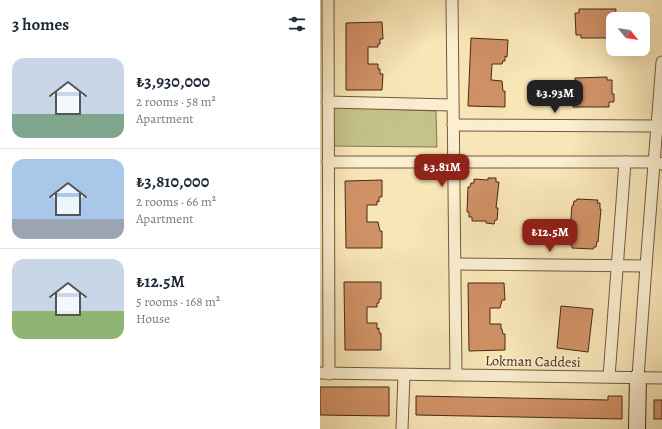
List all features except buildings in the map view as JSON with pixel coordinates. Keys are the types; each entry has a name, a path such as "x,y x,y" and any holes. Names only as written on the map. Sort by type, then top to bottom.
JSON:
{"street":[{"path":"324,373 324,252 328,162 328,102 324,78 328,0"},
{"path":"452,0 456,375"},
{"path":"637,429 638,377 646,266 658,163 657,126 662,62"},
{"path":"328,102 452,104"},
{"path":"453,125 657,126"},
{"path":"328,162 454,161 658,163"},
{"path":"609,377 625,162"},
{"path":"455,264 646,266"},
{"name":"Lokman Caddesi","path":"324,373 662,378"},
{"path":"402,429 404,375"}],"shaded area":[{"path":"333,107 436,111 437,147 332,146"}]}
